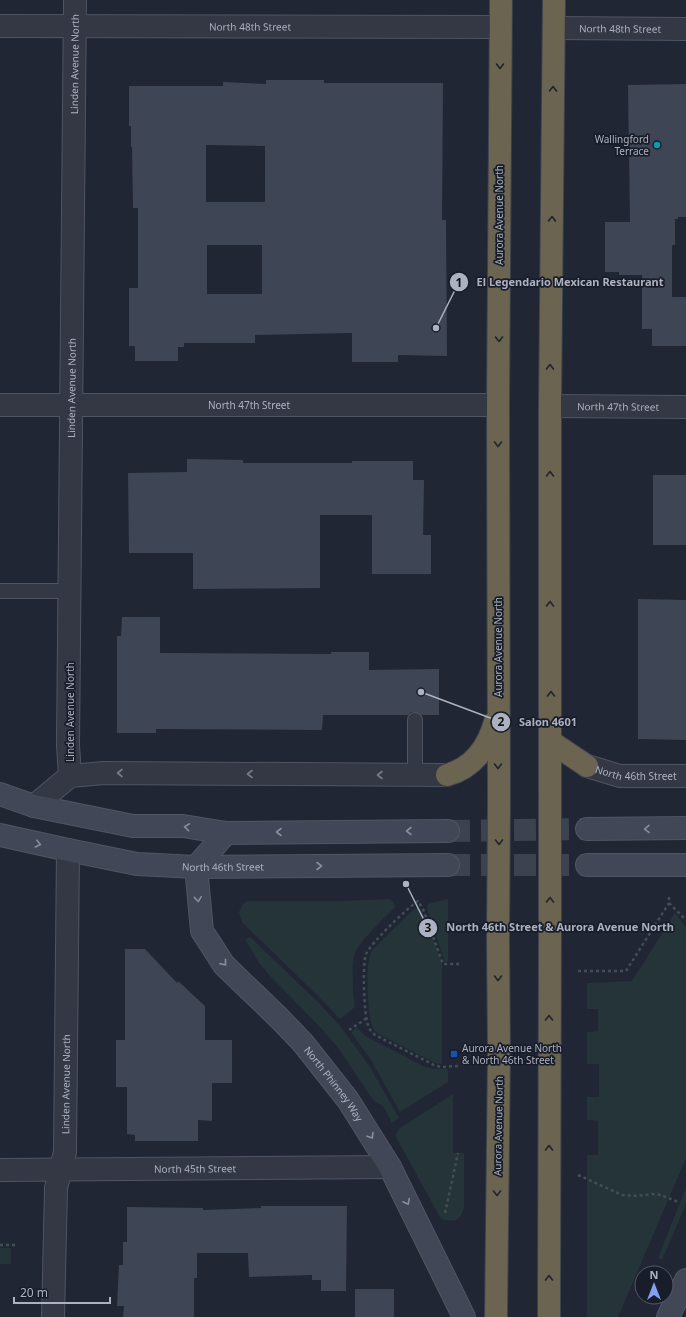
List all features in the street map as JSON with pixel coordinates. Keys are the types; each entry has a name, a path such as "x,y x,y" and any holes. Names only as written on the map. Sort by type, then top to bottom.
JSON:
{"highway":[{"name":"Aurora Avenue North","path":"496,1317 499,1053 498,405 501,0"},
{"path":"549,1317 551,742 550,406 554,0"},
{"path":"447,774 466,767 477,758 492,733 498,713"},
{"path":"551,742 587,766"}],"main road":[{"path":"0,794 34,806 133,826 183,826 226,833 448,831"},
{"path":"587,829 686,828"},
{"path":"196,867 226,833"},
{"name":"North 46th Street","path":"0,835 137,864 196,867 448,865"},
{"path":"587,865 686,865"},
{"name":"North Phinney Way","path":"196,867 202,931 224,965 303,1043 348,1100 390,1167 464,1317"},
{"path":"668,1317 686,1280"}],"street":[{"name":"Linden Avenue North","path":"70,776 68,745 75,0"},
{"name":"North 48th Street","path":"0,26 500,27"},
{"name":"North 48th Street","path":"554,28 686,29"},
{"name":"North 47th Street","path":"0,405 498,405"},
{"name":"North 47th Street","path":"550,406 686,407"},
{"name":"North 46th Street","path":"587,766 620,776 686,776"},
{"path":"34,806 70,776 104,773 447,774"},
{"name":"Linden Avenue North","path":"53,1317 56,1188 65,1152 68,850"},
{"name":"North 45th Street","path":"0,1170 390,1167"}],"lane":[{"path":"0,591 70,591"},
{"path":"415,720 415,775"}],"path":[{"path":"578,971 626,970 669,903 669,897"},
{"path":"458,1066 441,1067 434,1065 374,1035 367,1024 364,988 366,955 377,940 408,908 418,901 423,910 443,964 459,964"},
{"path":"669,903 686,920"},
{"path":"349,1030 367,1018"},
{"path":"443,1220 458,1153"},
{"path":"578,1174 622,1195 660,1195 678,1202"},
{"path":"0,1245 15,1245"}],"shaded area":[{"path":"389,899 396,906 367,936 355,953 353,988 355,1007 340,1019 242,922 239,912 243,904 248,901 338,901"},
{"path":"448,899 448,961 445,962 427,908 428,904"},
{"path":"414,909 421,909 442,962 442,1064 435,1063 377,1033 370,1019 368,971 369,958 372,950"},
{"path":"675,913 686,927 686,1158 640,1265 634,1265 634,1280 618,1317 587,1317 587,1155 598,1155 598,1121 587,1120 587,1097 599,1097 599,1064 587,1064 587,1032 598,1031 598,1009 587,1009 587,983 632,981"},
{"path":"250,937 319,1003 341,1027 370,1067 399,1118 392,1123 383,1106 371,1097 339,1049 259,963 245,939"},
{"path":"357,1027 365,1036 425,1067 433,1069 448,1069 448,1082 400,1112 371,1060 351,1032"},
{"path":"453,1094 453,1153 464,1153 464,1208 461,1216 456,1220 450,1221 441,1219 396,1137 396,1134 400,1128"},
{"path":"686,1188 686,1204 662,1260 658,1258"},
{"path":"0,1248 11,1248 11,1264 0,1264"}],"building":[{"path":"266,80 324,80 324,83 443,83 442,220 446,220 447,356 398,355 398,362 352,362 352,333 255,335 255,343 184,343 184,347 178,347 178,361 135,361 135,346 129,346 129,288 138,288 138,208 133,208 131,126 129,126 129,86 223,86 223,82 266,84","holes":["206,145 265,146 265,202 206,202","207,245 262,245 262,294 207,294"]},
{"path":"686,84 686,217 678,217 678,219 675,219 675,245 672,245 672,297 686,297 686,346 652,346 652,329 642,329 642,275 619,275 619,272 605,272 605,222 630,222 628,85"},
{"path":"187,459 243,460 243,463 352,463 352,461 413,461 413,480 424,480 423,535 431,535 431,574 372,574 372,515 320,515 320,588 193,589 193,553 129,553 128,473 187,472"},
{"path":"653,475 686,475 686,545 653,545"},
{"path":"638,599 686,600 686,740 638,739"},
{"path":"122,617 160,617 160,653 331,654 331,652 369,652 369,670 439,669 439,715 422,715 411,712 408,715 323,715 322,730 156,729 156,733 117,733 117,636 121,636"},
{"path":"125,949 145,949 177,983 178,981 205,1006 205,1040 232,1040 232,1083 212,1083 212,1121 198,1120 198,1141 135,1141 135,1135 127,1134 127,1087 116,1087 116,1040 125,1040"},
{"path":"261,1206 347,1206 346,1291 321,1291 321,1280 312,1280 312,1275 249,1277 248,1253 197,1253 197,1278 194,1278 194,1317 123,1317 124,1306 117,1306 119,1265 123,1265 123,1242 127,1242 127,1207 203,1208 203,1210 261,1208"},
{"path":"355,1289 394,1289 394,1317 355,1317"}],"tunnel":[{"path":"448,831 587,829"},
{"path":"448,865 587,865"}],"place":[{"name":"Wallingford Terrace","path":"657,145"},
{"name":"El Legendario Mexican Restaurant","path":"436,328"},
{"name":"Salon 4601","path":"421,692"},
{"name":"North 46th Street & Aurora Avenue North","path":"406,884"},
{"name":"Aurora Avenue North & North 46th Street","path":"454,1054"}]}
